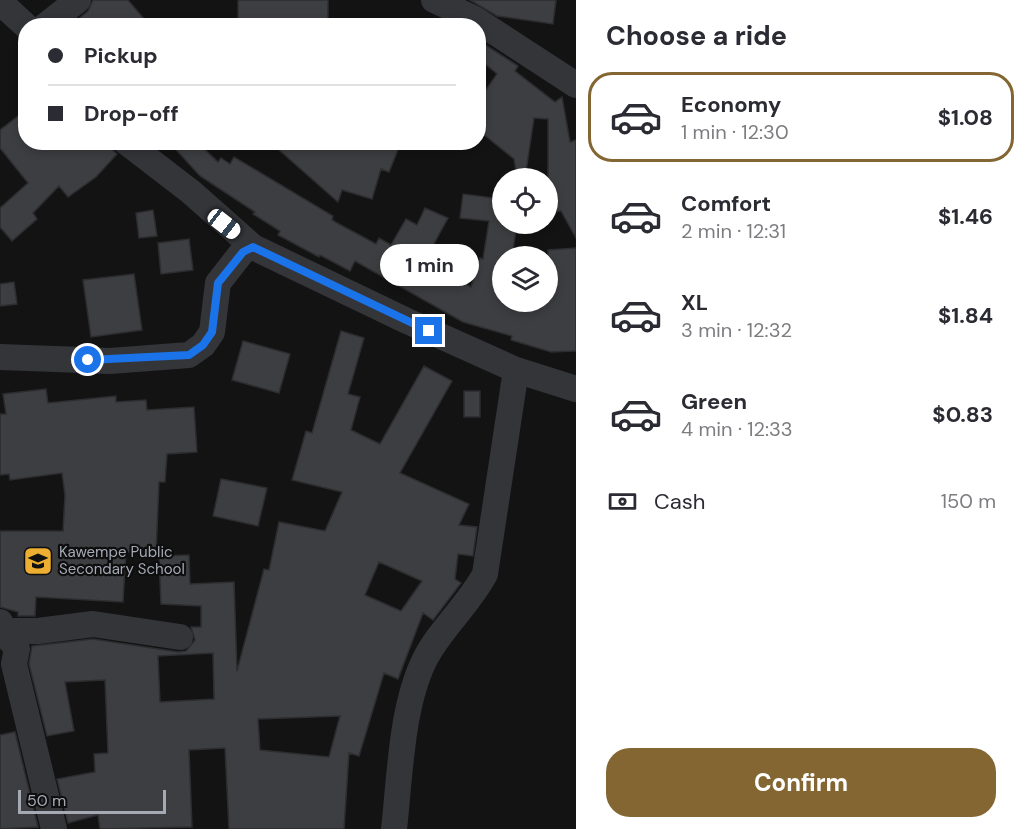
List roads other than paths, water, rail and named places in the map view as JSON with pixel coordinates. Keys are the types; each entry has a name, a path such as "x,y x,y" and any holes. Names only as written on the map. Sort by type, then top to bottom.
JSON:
{"street":[{"path":"55,18 78,0"},
{"path":"434,0 476,9 576,85"},
{"path":"0,2 18,19"},
{"path":"136,150 191,192 253,247 516,370 576,389"},
{"path":"0,357 110,361 189,355 203,345 212,332 218,283 235,260 253,247"},
{"path":"394,829 414,686 425,659 477,590 485,574 516,370"},
{"path":"1,626 38,631 93,624 180,637"},
{"path":"1,626 17,648 7,666 54,829"}],"place":[{"name":"Kawempe Public Secondary School","path":"38,561"}]}
